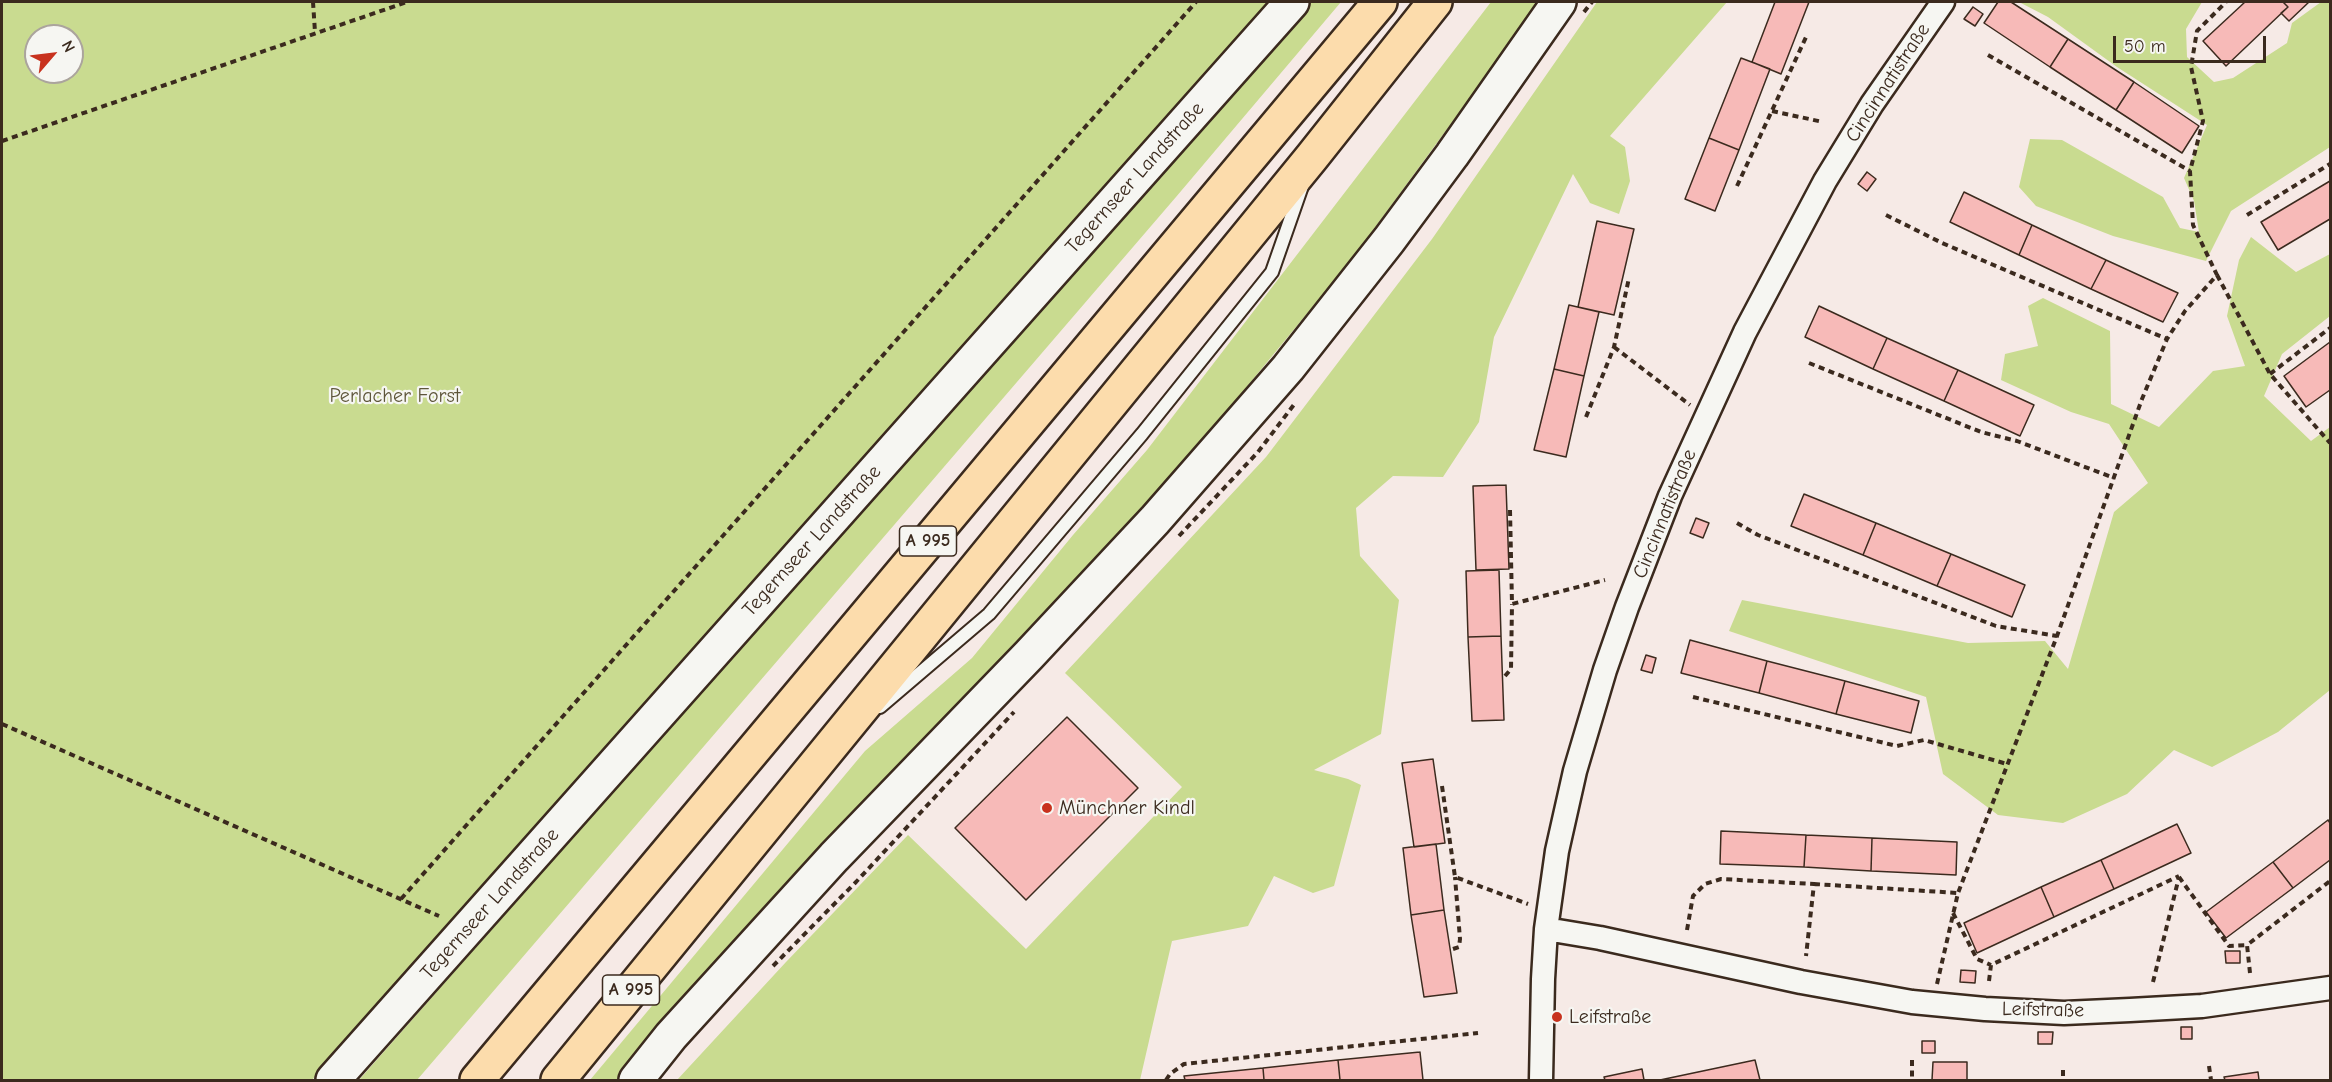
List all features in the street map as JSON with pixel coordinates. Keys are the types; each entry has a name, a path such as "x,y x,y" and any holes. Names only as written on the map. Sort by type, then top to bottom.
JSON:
{"highway":[{"name":"A 995","path":"477,1080 1380,2"},
{"name":"A 995","path":"558,1080 1312,157 1435,2"}],"main road":[{"name":"Tegernseer Landstraße","path":"333,1080 1292,2"},
{"path":"636,1080 671,1036 834,857 1155,520 1288,368 1389,240 1452,155 1559,2"}],"street":[{"name":"Cincinnatistraße","path":"1541,1080 1541,1008 1546,929 1557,851 1575,771 1605,670 1670,496 1745,332 1825,180 1872,104 1943,2"},
{"name":"Leifstraße","path":"1546,929 1600,938 1801,982 1912,1002 1985,1009 2064,1013 2166,1008 2264,999 2331,988"}],"lane":[{"path":"825,755 989,614 1142,434 1272,272 1312,157"}],"path":[{"path":"313,2 315,32"},
{"path":"2,141 407,2"},
{"path":"401,899 1196,2"},
{"path":"2226,2 2197,31 2191,67 2203,121 2190,171 2193,225 2270,374 2331,443"},
{"path":"1737,186 1807,35"},
{"path":"1988,55 2190,171"},
{"path":"1772,111 1824,122"},
{"path":"2247,215 2331,164"},
{"path":"1886,215 1942,243 2167,339"},
{"path":"1936,991 1940,964 1958,893 2167,339 2185,311 2217,275"},
{"path":"1586,417 1614,347 1629,278"},
{"path":"2270,374 2331,328"},
{"path":"1614,347 1692,407"},
{"path":"1809,363 1981,432 2017,441 2114,478"},
{"path":"1505,676 1511,669 1510,510"},
{"path":"1737,522 1758,535 1996,626 2056,636"},
{"path":"1512,604 1605,580"},
{"path":"1693,697 1897,746 1924,740 2007,764"},
{"path":"2,724 439,916"},
{"path":"1443,786 1455,877 1460,939 1459,947 1454,949"},
{"path":"1953,913 1977,960 1991,964 2179,876"},
{"path":"2179,876 2229,946 2247,945 2331,881"},
{"path":"2153,982 2179,876"},
{"path":"1455,877 1528,904"},
{"path":"1687,930 1693,896 1705,884 1720,879 1958,893"},
{"path":"1806,956 1814,884"},
{"path":"2247,945 2250,974"},
{"path":"1989,981 1991,964"},
{"path":"1166,1080 1170,1074 1184,1064 1478,1033"},
{"path":"1912,1060 1912,1080"},
{"path":"2209,1066 2211,1080"},
{"path":"2063,1070 2063,1080"}],"green space":[{"name":"Perlacher Forst","path":"2,2 1273,2 312,1080 2,1080"},
{"path":"1309,2 1341,2 417,1080 359,1080"},
{"path":"1491,2 1540,2 1352,259 1175,474 668,1025 622,1080 590,1080 865,751 972,658 1073,535 1147,450"},
{"path":"1597,2 1727,2 1610,136 1625,147 1630,181 1619,214 1590,203 1573,174 1494,337 1479,422 1443,477 1393,476 1356,508 1360,556 1399,600 1381,734 1314,770 1361,785 1334,886 1313,893 1274,876 1248,926 1172,941 1140,1080 677,1080 908,835 1026,949 1182,787 1065,673 1266,457 1432,239"},
{"path":"2019,2 2202,2 2186,29 2187,57 2214,82 2233,78 2287,43 2292,23 2321,2 2330,2 2330,147 2231,211 2206,261 2113,236 2036,206 2019,187 2030,139 2062,140 2163,197 2180,228 2199,232 2194,201 2184,178 2207,125 2117,67 2048,17"},
{"path":"2251,237 2296,272 2330,254 2330,316 2282,354 2264,396 2311,441 2330,427 2330,690 2278,732 2212,767 2174,750 2127,794 2063,823 1998,815 1943,774 1926,697 1729,631 1742,600 1968,643 2045,641 2068,669 2114,512 2148,483 2109,424 2071,412 2001,380 2005,354 2038,346 2028,306 2043,298 2110,331 2111,404 2159,427 2213,371 2245,366 2227,316 2239,260"}],"building":[{"path":"1775,2 1809,2 1781,74 1752,62"},
{"path":"1998,2 2011,2 2068,39 2050,67 1984,23"},
{"path":"2245,2 2283,2 2288,7 2226,66 2203,41"},
{"path":"2283,2 2309,2 2289,21 2281,13 2288,7"},
{"path":"1973,7 1983,14 1975,26 1964,19"},
{"path":"2068,39 2134,82 2116,110 2050,67"},
{"path":"1741,58 1770,69 1739,150 1709,138"},
{"path":"2134,82 2199,126 2182,153 2116,110"},
{"path":"1709,138 1739,150 1715,211 1685,199"},
{"path":"1867,172 1876,179 1867,191 1858,184"},
{"path":"2330,181 2330,219 2278,250 2261,222"},
{"path":"1964,192 2032,225 2019,255 1950,222"},
{"path":"1597,221 1634,229 1614,315 1578,307"},
{"path":"2032,225 2106,260 2091,289 2019,255"},
{"path":"2106,260 2178,293 2163,322 2091,289"},
{"path":"1569,305 1599,312 1584,376 1554,369"},
{"path":"1819,306 1887,338 1873,369 1805,337"},
{"path":"1887,338 1958,370 1944,401 1873,369"},
{"path":"2330,342 2330,390 2306,407 2284,376"},
{"path":"1554,369 1584,376 1566,457 1534,450"},
{"path":"1958,370 2034,405 2020,436 1944,401"},
{"path":"1506,485 1509,569 1476,570 1473,486"},
{"path":"1804,494 1876,523 1863,555 1791,526"},
{"path":"1696,518 1709,523 1703,538 1690,533"},
{"path":"1876,523 1951,554 1937,586 1863,555"},
{"path":"1951,554 2025,585 2012,617 1937,586"},
{"path":"1499,570 1501,636 1468,637 1466,571"},
{"path":"1501,636 1504,720 1472,721 1468,637"},
{"path":"1690,640 1767,661 1759,693 1681,673"},
{"path":"1646,655 1656,658 1652,673 1641,670"},
{"path":"1767,661 1845,681 1836,714 1759,693"},
{"path":"1845,681 1919,701 1911,733 1836,714"},
{"name":"Münchner Kindl","path":"1067,717 1138,788 1026,900 955,828"},
{"path":"1433,759 1445,843 1414,847 1402,763"},
{"path":"2328,820 2330,823 2330,860 2293,888 2273,862"},
{"path":"2177,824 2191,853 2114,889 2101,860"},
{"path":"1721,831 1806,835 1804,867 1720,864"},
{"path":"1806,835 1872,838 1871,871 1804,867"},
{"path":"1872,838 1957,842 1956,875 1871,871"},
{"path":"1436,844 1444,910 1411,915 1403,848"},
{"path":"2101,860 2114,889 2054,917 2041,887"},
{"path":"2273,862 2293,888 2226,938 2206,912"},
{"path":"2041,887 2054,917 1977,953 1964,923"},
{"path":"1444,910 1457,993 1424,997 1411,915"},
{"path":"2225,951 2240,951 2240,963 2226,963"},
{"path":"1961,970 1976,971 1975,983 1960,982"},
{"path":"2181,1027 2192,1027 2192,1039 2181,1039"},
{"path":"2038,1032 2053,1032 2052,1044 2038,1044"},
{"path":"1922,1041 1935,1041 1935,1053 1922,1053"},
{"path":"1420,1052 1423,1080 1340,1080 1338,1060"},
{"path":"1338,1060 1340,1080 1264,1080 1263,1068"},
{"path":"1755,1060 1760,1080 1660,1080"},
{"path":"1933,1062 1967,1062 1967,1080 1932,1080"},
{"path":"1263,1068 1264,1080 1185,1080 1184,1076"},
{"path":"1642,1069 1644,1080 1605,1080 1604,1077"},
{"path":"2258,1072 2259,1080 2225,1080 2224,1077"}],"place":[{"name":"Münchner Kindl","path":"1047,808"},
{"name":"Leifstraße","path":"1557,1017"}]}
